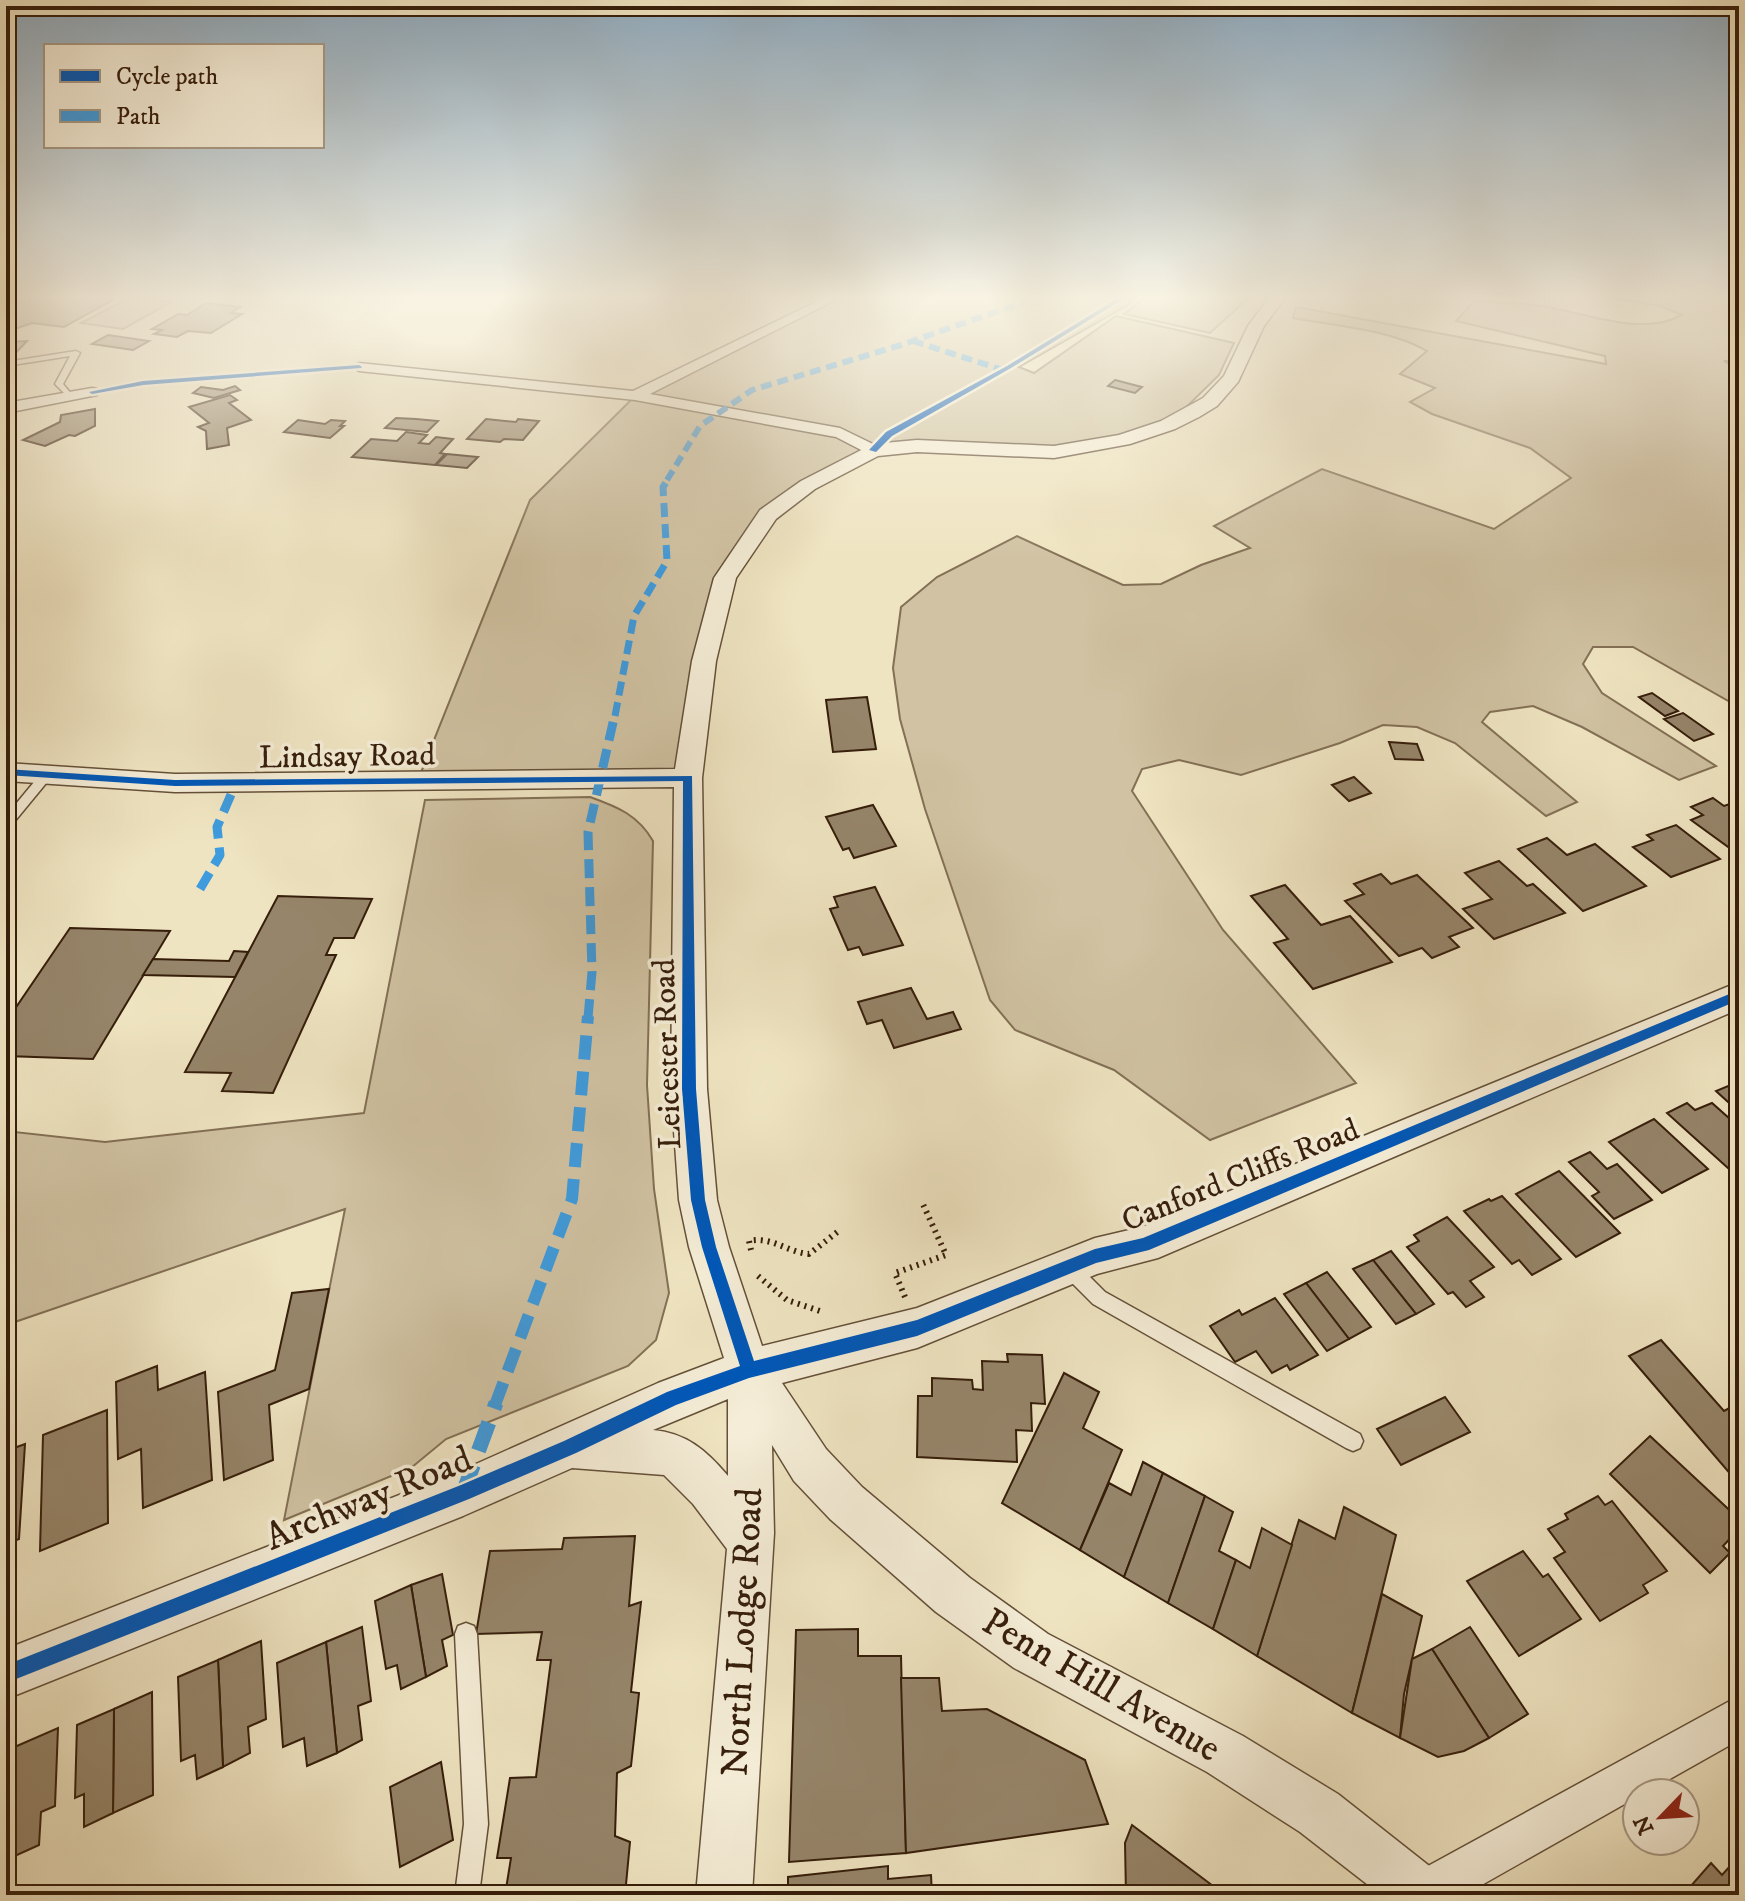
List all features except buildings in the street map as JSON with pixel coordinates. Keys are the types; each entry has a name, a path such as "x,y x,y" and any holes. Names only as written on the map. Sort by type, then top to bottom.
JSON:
{"street":[{"path":"527,384 635,396 840,433 873,450"},
{"path":"635,396 660,384"},
{"name":"Leicester Road","path":"749,1370 709,1247 698,1200 689,1089 688,778 704,661 725,578 768,515 808,485 873,450 917,446 1054,452 1123,440 1168,425 1210,402 1227,384"},
{"path":"6,408 92,392"},
{"name":"Lindsay Road","path":"6,772 175,783 688,778"},
{"name":"Canford Cliffs Road","path":"749,1370 917,1328 1095,1256 1144,1245 1739,995"},
{"name":"Archway Road","path":"6,1674 570,1447 673,1398 749,1370"},
{"name":"North Lodge Road","path":"724,1895 750,1542 749,1370"},
{"name":"Penn Hill Avenue","path":"749,1370 810,1465 846,1503 953,1595 1031,1651 1225,1754 1319,1813 1382,1860 1422,1895"},
{"path":"570,1447 674,1454 709,1488 750,1542"},
{"path":"1422,1895 1739,1717"}],"lane":[{"path":"59,384 69,396"},
{"path":"6,824 48,773"},
{"path":"1068,1267 1099,1298 1353,1441"},
{"path":"466,1634 476,1824 467,1895"}],"path":[{"path":"894,1306 906,1302 895,1273 946,1255 922,1202"},
{"path":"825,1312 809,1310 769,1291 758,1276 749,1241 773,1239 789,1251 809,1254 840,1230"}],"shaded area":[{"path":"660,384 1210,384 1168,425 1054,452 873,450 768,515 725,578 688,778 418,780 530,500 635,396"},
{"path":"1424,384 1739,384 1739,707 1633,647 1593,647 1583,664 1602,693 1716,766 1679,780 1582,727 1533,706 1490,712 1482,722 1577,802 1546,816 1455,743 1417,727 1383,725 1340,743 1241,775 1179,760 1142,769 1132,791 1223,930 1356,1083 1210,1140 1114,1070 1015,1030 990,1000 925,809 900,719 893,668 901,607 937,577 1017,536 1123,585 1161,584 1201,565 1250,548 1214,526 1322,469 1494,529 1571,478 1530,448 1432,414 1410,402 1435,388"},
{"path":"590,797 626,813 641,825 653,841 647,1085 654,1189 669,1293 656,1340 628,1366 446,1439 411,1468 284,1520 345,1209 6,1325 6,1131 105,1142 364,1113 425,800"}],"marked path":[{"path":"463,1493 572,1199 592,972 588,832 634,616 667,561 663,487 700,426 752,390 773,384"},
{"path":"200,889 220,855 217,827 236,783"}],"cycle path":[{"path":"92,392 139,384"},
{"path":"873,450 889,434 979,384"},
{"path":"6,772 175,783 688,778 689,1089 698,1200 709,1247 749,1370"},
{"path":"6,1674 463,1493 673,1398 749,1370 917,1328 1095,1256 1144,1245 1739,995"}]}
